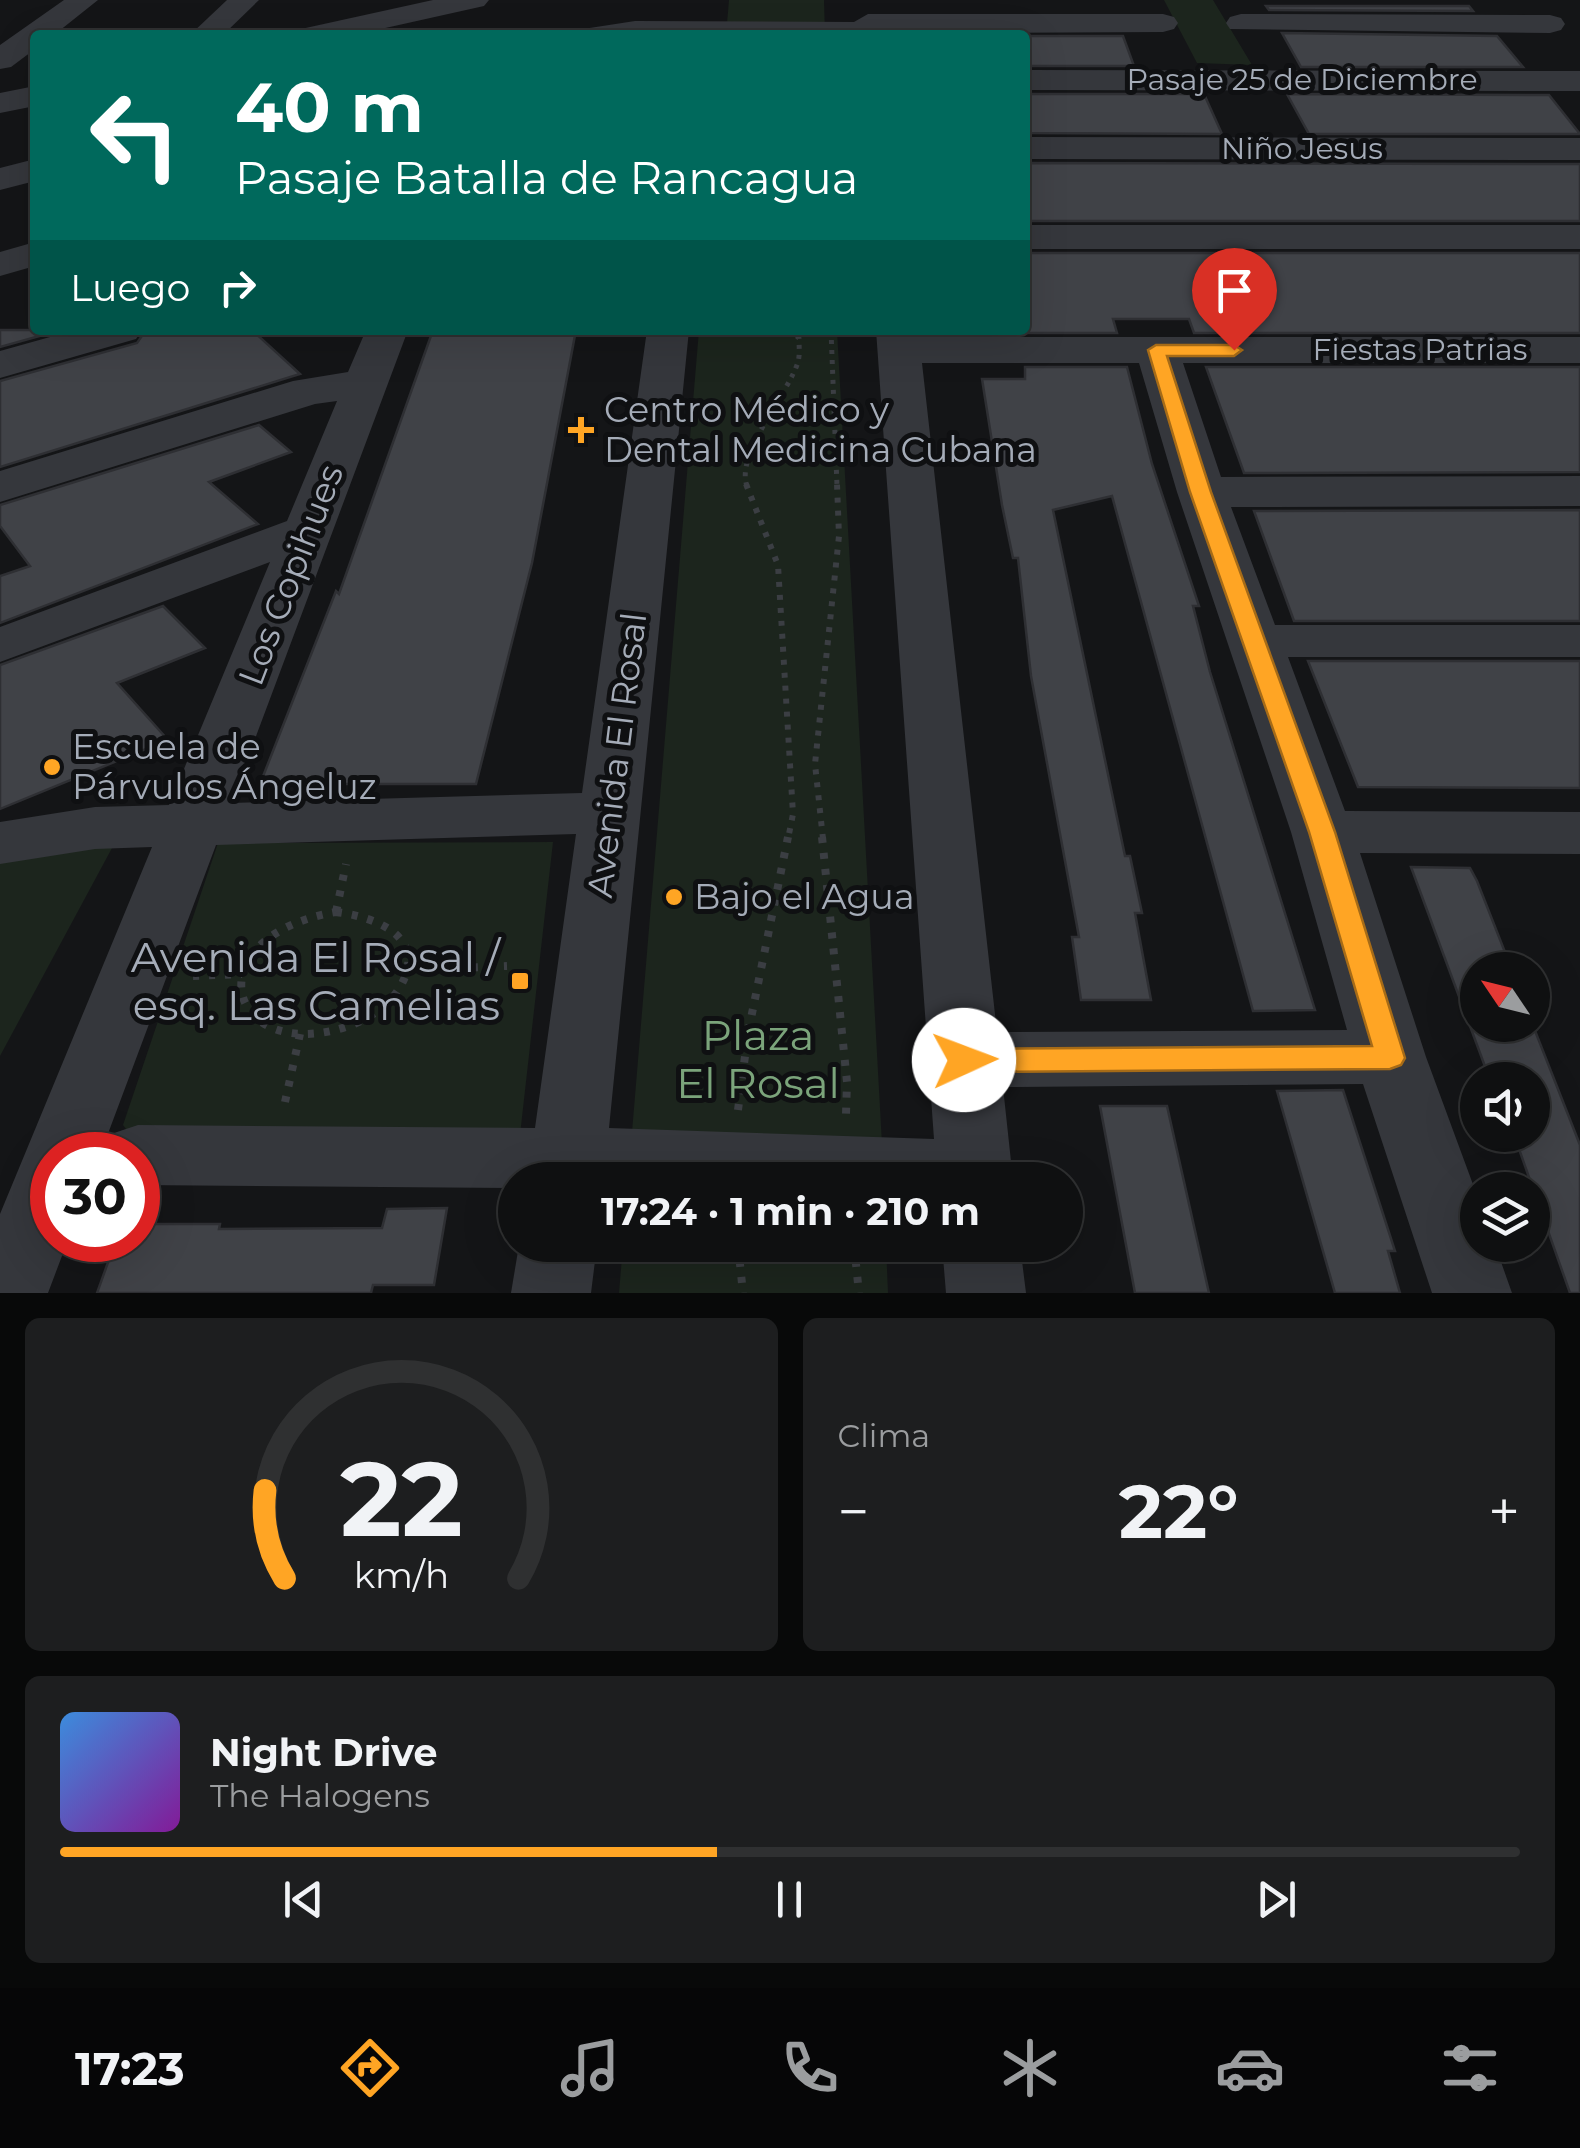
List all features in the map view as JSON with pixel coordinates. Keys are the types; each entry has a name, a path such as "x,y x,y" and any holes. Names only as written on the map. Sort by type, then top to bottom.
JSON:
{"street":[{"path":"42,30 84,0"},
{"path":"210,30 244,0"},
{"path":"335,30 474,0"},
{"path":"1234,12 1561,35 1526,0"},
{"path":"624,30 705,22 868,22 1157,12 1185,66 1240,80 1268,66 1234,12"},
{"path":"0,60 30,39"},
{"name":"Pasaje 25 de Diciembre","path":"1030,80 1580,80"},
{"path":"1240,80 1270,126"},
{"path":"0,104 30,97"},
{"name":"Niño Jesus","path":"1030,148 1270,126 1580,149"},
{"path":"0,178 30,171"},
{"path":"1030,237 1580,236"},
{"path":"0,264 30,255"},
{"path":"0,366 104,335"},
{"name":"Los Copihues","path":"71,1132 385,335"},
{"name":"Avenida El Rosal","path":"569,1162 667,335"},
{"path":"898,340 973,1162"},
{"name":"Fiestas Patrias","path":"898,340 1156,350 1580,350"},
{"path":"1156,350 1200,492 1322,832 1390,1058 1472,1293"},
{"path":"0,488 309,391 367,383"},
{"path":"1200,492 1580,491"},
{"path":"0,646 309,530"},
{"path":"1256,641 1580,642"},
{"path":"0,843 95,828 610,813"},
{"path":"1322,832 1580,833"},
{"path":"964,1060 1390,1058"},
{"path":"160,1156 498,1167"},
{"path":"0,1197 30,1186"},
{"path":"8,1293 30,1236"},
{"path":"551,1293 556,1262"},
{"path":"983,1262 986,1293"}],"path":[{"path":"737,1122 748,1033 793,814 778,565 744,478 754,445 799,360 795,335"},
{"path":"832,335 839,536 816,764 847,1082 845,1127"},
{"path":"336,912 350,847"},
{"path":"336,912 361,914 383,922 399,935 407,951 408,970 399,990 370,1015 330,1032 300,1034 274,1028 253,1016 242,1000 246,960 262,941 283,926 336,912"},
{"path":"408,970 507,966"},
{"path":"176,977 242,974"},
{"path":"280,1122 300,1034"},
{"path":"740,1262 743,1293"},
{"path":"855,1262 858,1293"}],"green space":[{"path":"729,0 824,0 825,30 726,30"},
{"path":"1164,0 1213,0 1252,65 1197,63"},
{"name":"Plaza El Rosal","path":"699,335 837,335 883,1162 630,1162"},
{"path":"88,837 112,848 0,1056 0,860"},
{"path":"553,842 520,1135 126,1129 123,1125 218,843"},
{"path":"622,1262 887,1262 888,1293 619,1293"}],"building":[{"path":"1266,6 1469,6 1473,11 1269,10"},
{"path":"1282,33 1497,36 1523,67 1301,67"},
{"path":"1030,36 1123,36 1134,66 1030,66"},
{"path":"1030,94 1204,94 1222,134 1030,133"},
{"path":"1287,94 1549,95 1580,134 1309,134"},
{"path":"1030,163 1580,164 1580,221 1030,221"},
{"path":"1030,253 1580,253 1580,333 1194,333 1189,319 1113,319 1117,333 1030,333"},
{"path":"0,330 30,330 30,335 43,335 0,347"},
{"path":"143,335 257,335 300,374 0,467 0,381 137,343"},
{"path":"431,335 575,335 532,563 476,784 260,784 336,591 339,594"},
{"path":"1025,367 1127,367 1152,464 1199,606 1193,606 1210,672 1315,1010 1253,1011 1112,496 1053,510 1125,856 1130,856 1142,913 1135,913 1151,1000 1081,1000 1072,937 1079,937 1031,676 1018,558 1013,558 1002,505 982,379 1025,379"},
{"path":"1206,367 1580,367 1580,472 1244,473"},
{"path":"259,425 291,452 209,482 258,524 0,623 0,576 30,566 0,526 0,505"},
{"path":"1580,510 1580,621 1294,621 1254,511"},
{"path":"163,606 205,648 117,683 168,740 0,809 0,665"},
{"path":"1308,661 1580,661 1580,788 1358,787"},
{"path":"1411,867 1470,868 1505,952 1460,952 1460,999"},
{"path":"1476,1042 1539,1042 1547,1062 1483,1062"},
{"path":"1550,1069 1580,1145 1580,1293 1570,1293 1550,1237 1550,1172 1527,1172 1520,1152 1550,1152"},
{"path":"1343,1090 1395,1251 1388,1251 1400,1293 1335,1293 1277,1091"},
{"path":"1100,1106 1167,1106 1209,1293 1135,1293"},
{"path":"447,1208 434,1285 373,1285 371,1293 97,1293 108,1262 160,1262 160,1224 220,1224 219,1229 382,1228 387,1209"}],"place":[{"name":"Centro Médico y Dental Medicina Cubana","path":"581,430"},
{"name":"Escuela de Párvulos Ángeluz","path":"52,767"},
{"name":"Bajo el Agua","path":"674,897"},
{"name":"Avenida El Rosal / esq. Las Camelias","path":"520,981"}],"route":[{"path":"964,1060 1390,1058 1322,832 1200,492 1156,350 1234,350"}]}
